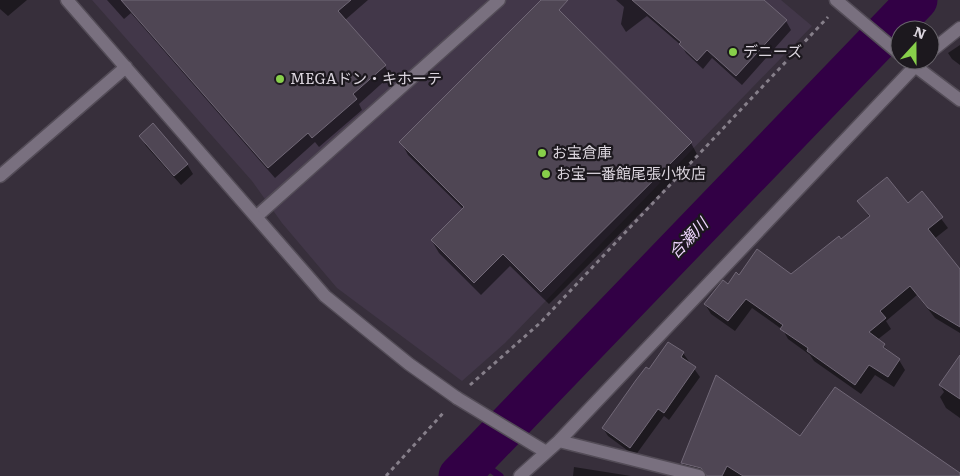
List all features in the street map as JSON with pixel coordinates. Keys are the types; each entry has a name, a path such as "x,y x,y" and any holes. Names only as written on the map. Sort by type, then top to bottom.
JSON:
{"street":[{"path":"67,0 325,296 409,364 457,398 543,451"},
{"path":"257,216 498,0"},
{"path":"838,2 890,44"},
{"path":"940,44 960,28"},
{"path":"0,176 126,67"},
{"path":"520,476 543,451 559,441 898,70"},
{"path":"922,70 960,100"},
{"path":"559,441 700,476"}],"path":[{"path":"386,476 457,398 540,323 838,2"}],"shaded area":[{"path":"92,0 781,0 812,26 505,343 462,381 337,288 282,223 252,181"}],"building":[{"name":"MEGAドン・キホーテ","path":"121,0 351,0 338,11 386,65 353,94 357,99 312,138 308,133 268,168"},
{"name":"お宝一番館尾張小牧店","path":"541,0 568,0 559,10 692,142 541,292 503,254 474,283 431,240 464,207 399,142"},
{"name":"デニーズ","path":"632,0 764,0 787,20 736,76 707,50 697,61 679,44 681,42"},
{"path":"153,123 188,164 174,176 139,136"},
{"path":"887,177 908,203 922,191 943,217 928,229 960,269 960,327 928,308 910,286 880,311 886,318 869,332 885,344 883,347 900,359 888,377 869,365 855,385 807,351 808,348 780,329 783,325 746,299 728,321 704,304 723,280 728,284 736,272 739,275 757,249 791,274 839,236 841,239 870,216 857,201"},
{"path":"668,342 684,352 681,357 696,367 664,413 658,409 630,448 602,428 636,380 646,367 649,369"},
{"path":"960,355 960,399 939,385"},
{"path":"716,375 800,436 835,387 960,473 960,476 743,476 727,466 722,476 707,476 701,468 681,463"}],"waterway":[{"name":"合瀬川","path":"459,476 917,0"},
{"path":"476,459 500,476"}],"place":[{"name":"デニーズ","path":"733,52"},
{"name":"MEGAドン・キホーテ","path":"280,79"},
{"name":"お宝倉庫","path":"542,153"},
{"name":"お宝一番館尾張小牧店","path":"546,174"}]}
